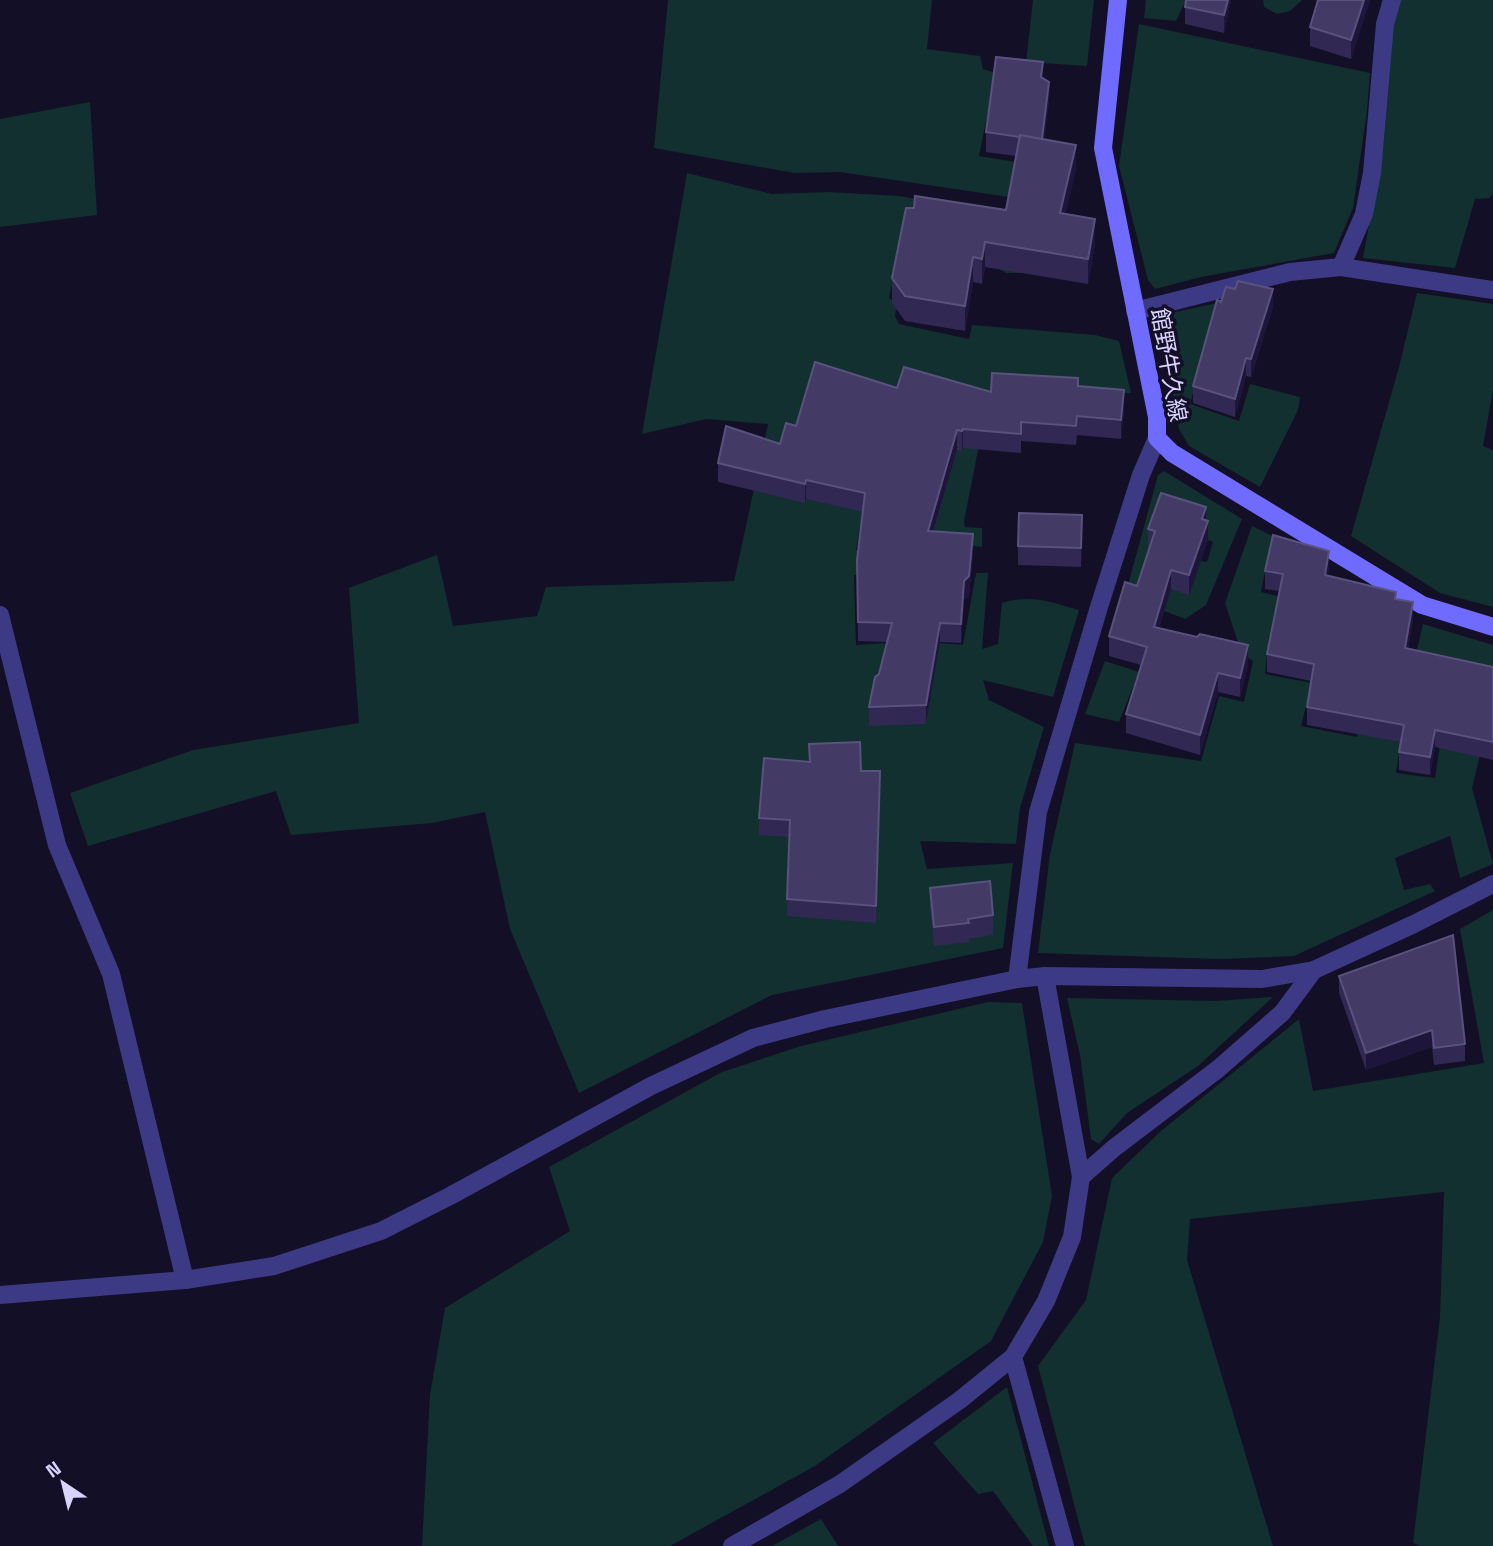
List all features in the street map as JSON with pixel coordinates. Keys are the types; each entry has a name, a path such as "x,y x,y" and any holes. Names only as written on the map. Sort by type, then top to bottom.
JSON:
{"main road":[{"name":"館野牛久線","path":"1118,0 1103,148 1157,417 1157,438 1172,453 1422,605 1493,627"}],"street":[{"path":"1341,267 1364,214 1372,173 1385,24 1392,0"},
{"path":"1135,311 1290,272 1341,267 1493,290"},
{"path":"1017,979 1038,812 1099,607 1141,475 1157,438"},
{"path":"0,615 57,845 111,974 185,1280"},
{"path":"0,1295 185,1280 274,1266 381,1231 651,1086 753,1038 825,1019 1017,979 1045,976 1262,979 1314,970 1493,884"},
{"path":"1081,1177 1114,1148 1218,1069 1282,1013 1314,970"},
{"path":"732,1546 840,1483 960,1400 1013,1357 1046,1301 1072,1237 1081,1177 1045,976"},
{"path":"1013,1357 1065,1546"}],"green space":[{"path":"668,0 932,0 927,49 980,56 983,69 996,73 979,156 1016,162 1009,197 840,172 794,173 654,148"},
{"path":"1033,0 1094,0 1087,66 1026,62"},
{"path":"1146,0 1186,0 1176,21 1144,18"},
{"path":"1263,0 1302,0 1290,11 1277,14 1264,7"},
{"path":"1401,0 1493,0 1493,193 1490,198 1475,199 1455,268 1363,258 1384,141 1393,26"},
{"path":"1139,24 1370,73 1353,208 1334,253 1201,277 1155,289 1148,280 1119,166"},
{"path":"90,102 97,215 0,227 0,119"},
{"path":"687,173 772,194 828,192 900,196 1096,235 1032,273 1006,273 904,229 889,298 897,303 895,316 899,324 969,339 972,325 1095,335 1119,341 1131,393 990,390 964,521 965,527 982,528 982,547 936,543 934,519 862,514 856,550 908,558 904,640 963,645 976,573 988,573 982,649 998,644 1002,603 1032,599 1079,610 1053,697 983,680 989,700 1044,727 1020,808 1016,844 920,841 927,869 1013,863 1003,948 772,995 579,1093 510,929 485,812 432,823 291,835 276,791 88,846 70,793 193,750 359,723 349,588 437,555 453,626 537,616 546,587 734,581 768,424 706,419 642,434","holes":["886,569 901,642 856,645 854,575"]},
{"path":"1417,293 1493,304 1493,390 1483,446 1493,450 1493,607 1440,593 1351,536"},
{"path":"1217,303 1190,404 1239,421 1250,384 1300,397 1298,410 1260,487 1189,446 1179,429 1160,328 1171,313"},
{"path":"1164,471 1242,519 1206,605 1185,619 1125,596 1158,475","holes":["1202,538 1213,542 1207,562 1201,561 1189,595 1154,551 1148,548"]},
{"path":"1252,526 1317,558 1288,548 1270,547 1261,592 1294,600 1286,640 1269,637 1265,674 1312,683 1301,726 1357,737 1366,688 1408,692 1396,773 1435,778 1440,744 1412,671 1423,624 1493,645 1493,702 1472,788 1493,864 1460,878 1450,836 1395,858 1404,890 1430,884 1435,891 1294,956 1219,959 1038,953 1050,854 1075,743 1201,761 1219,696 1244,702 1253,661 1242,654 1225,603"},
{"path":"1105,661 1139,672 1119,722 1085,714"},
{"path":"1493,910 1493,1546 1420,1546 1413,1543 1440,1317 1444,1192 1190,1219 1187,1260 1273,1546 1085,1546 1038,1366 1086,1300 1112,1178 1161,1131 1299,1019 1313,1091 1484,1063 1460,929"},
{"path":"1273,997 1198,1066 1127,1113 1099,1144 1091,1139 1080,1055 1067,998 1216,1001"},
{"path":"988,1002 1022,1003 1052,1196 1043,1242 991,1341 815,1466 670,1546 422,1546 430,1395 445,1308 570,1231 549,1167 722,1072 801,1046"},
{"path":"1007,1387 1049,1546 1033,1546 993,1491 978,1494 933,1443"},
{"path":"821,1519 838,1546 772,1546"}],"building":[{"path":"1186,0 1228,0 1224,15 1185,7"},
{"path":"1318,0 1364,0 1351,40 1310,27"},
{"path":"996,57 1043,62 1041,77 1049,82 1042,139 986,132"},
{"path":"1020,135 1076,145 1060,213 1095,219 1088,259 985,242 982,259 973,257 965,306 905,296 892,278 906,208 914,208 915,196 1006,210"},
{"path":"1238,281 1273,289 1251,359 1246,358 1235,399 1193,386 1217,300 1221,302 1226,287 1235,289"},
{"path":"815,362 897,388 904,367 991,392 992,373 1078,378 1078,386 1124,390 1121,420 1077,416 1076,426 1021,422 1021,434 957,430 928,531 973,534 969,576 964,581 961,624 940,623 926,705 869,707 875,677 879,674 892,623 858,622 857,560 865,493 806,480 805,484 718,463 726,426 780,444 786,423 796,426"},
{"path":"1161,493 1206,507 1202,519 1208,521 1189,575 1171,570 1154,627 1248,645 1240,678 1218,673 1200,735 1126,714 1147,647 1109,636 1125,582 1137,586 1155,531 1148,529"},
{"path":"1019,513 1082,515 1081,548 1018,546"},
{"path":"1273,535 1329,551 1325,575 1396,592 1395,599 1413,602 1405,648 1493,667 1493,742 1435,730 1430,757 1399,752 1404,725 1307,707 1314,664 1267,654 1283,574 1265,571"},
{"path":"860,742 861,771 880,771 876,906 787,899 790,820 759,818 764,758 810,762 809,744"},
{"path":"990,881 993,915 968,919 969,923 934,927 930,888"},
{"path":"1453,935 1465,1044 1434,1048 1432,1030 1366,1053 1339,976"}]}
